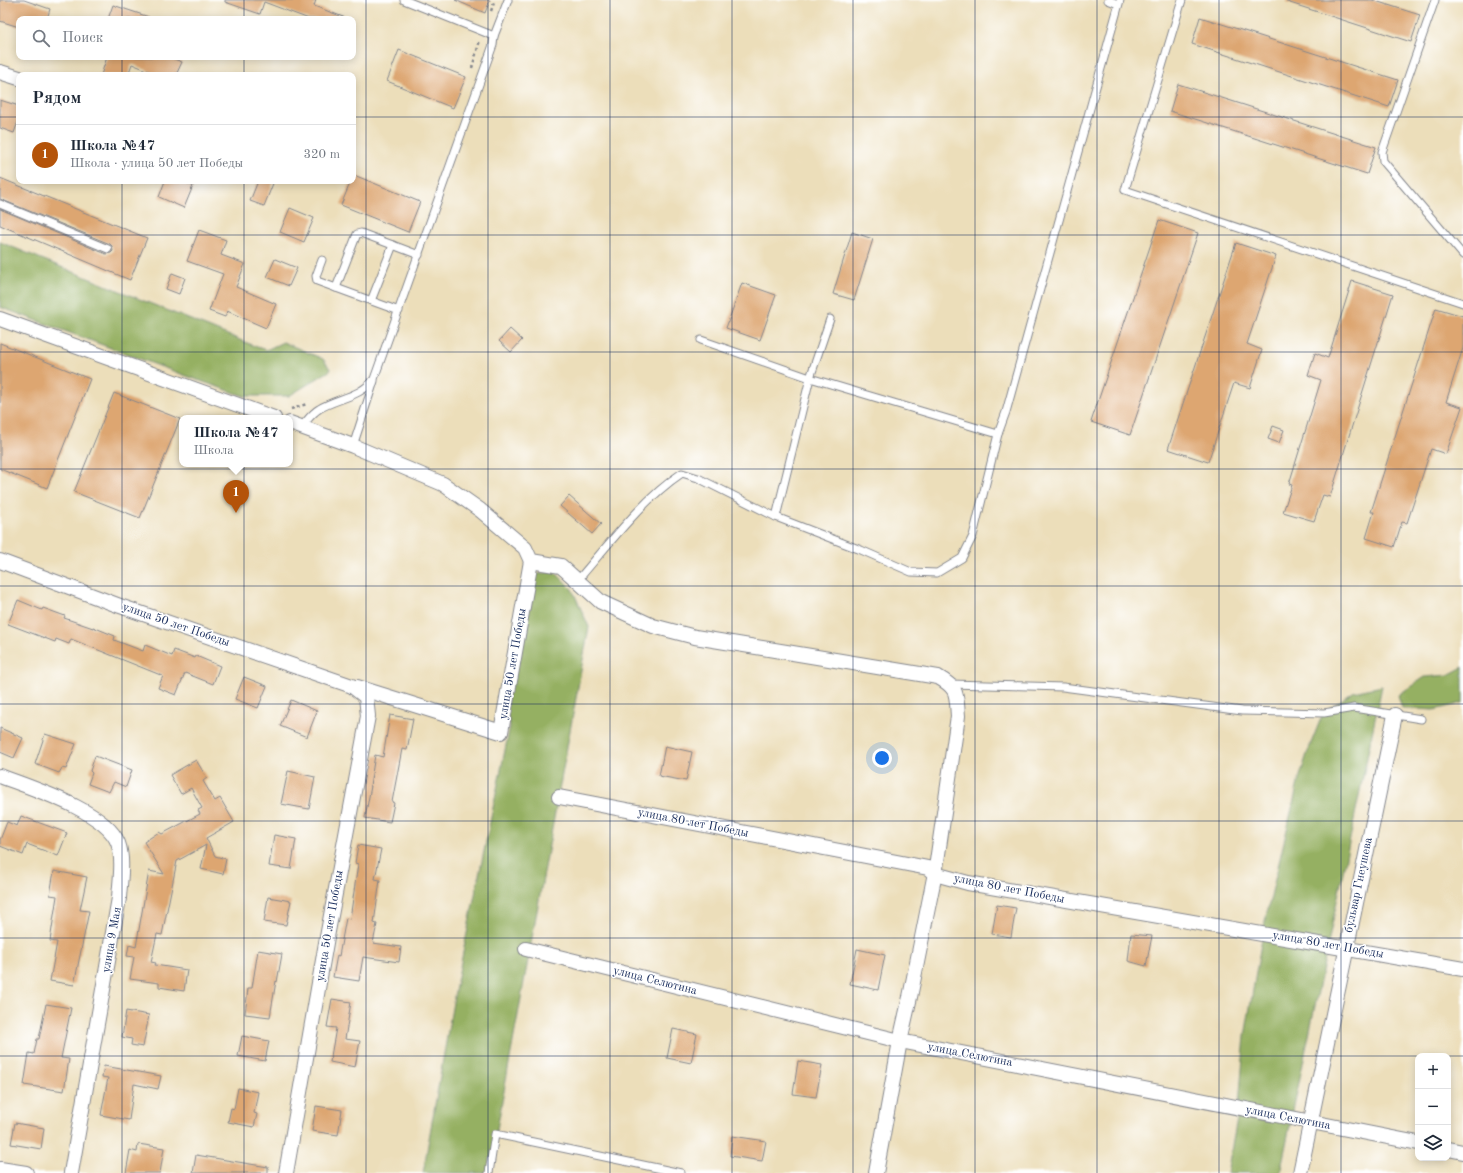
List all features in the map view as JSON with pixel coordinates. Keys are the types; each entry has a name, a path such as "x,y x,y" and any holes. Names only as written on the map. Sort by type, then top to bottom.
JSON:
{"street":[{"path":"0,72 16,77"},
{"path":"0,319 266,415"},
{"path":"296,425 353,446 443,484 480,510 525,548 532,561 561,566 601,602 660,627 695,637 938,677 950,684 956,693 958,716 935,874 900,1041 876,1173"},
{"name":"улица 50 лет Победы","path":"0,561 120,606 352,686 501,732 532,561"},
{"name":"улица 50 лет Победы","path":"286,1173 327,937 368,716 366,697 352,686"},
{"name":"бульвар Гнеушева","path":"1300,1173 1394,715"},
{"name":"улица 9 Мая","path":"0,776 50,795 89,814 107,827 118,843 121,864 119,898 71,1173"},
{"name":"улица 80 лет Победы","path":"559,797 928,868 935,874 968,883 1463,969"},
{"name":"улица Селютина","path":"526,949 900,1041 1415,1142"},
{"path":"1451,1150 1463,1152"},
{"path":"0,1169 26,1173"}],"lane":[{"path":"404,0 494,36"},
{"path":"353,446 374,379 508,0"},
{"path":"577,581 623,527 667,483 682,473 698,478 776,517 861,550 911,572 937,573 962,558 973,536 998,434 1006,412 1119,2 1108,0"},
{"path":"1182,0 1125,190 1463,303"},
{"path":"1435,0 1382,152 1383,161 1463,255"},
{"path":"0,204 108,249"},
{"path":"336,288 357,234 361,233 419,255"},
{"path":"371,301 393,245"},
{"path":"322,260 316,276 318,280 399,311"},
{"path":"776,517 810,378 830,319"},
{"path":"701,340 810,378 998,434"},
{"path":"296,425 318,409 360,392 370,385 374,379"},
{"path":"950,684 1063,687 1242,711 1324,713 1354,708 1421,719"},
{"path":"489,1173 495,1134 681,1173"}],"green space":[{"path":"0,242 257,347 266,350 283,342 323,359 331,370 289,396 244,396 0,307"},
{"path":"554,571 572,589 589,627 489,1173 423,1173 455,991 510,726 506,709 529,576"},
{"path":"1463,667 1463,703 1434,710 1402,708 1398,695 1425,677 1448,675"},
{"path":"1382,686 1280,1173 1227,1173 1238,1114 1245,1036 1265,921 1299,779 1323,713 1353,692"}],"building":[{"path":"0,0 24,0 50,9 48,16 16,16 16,26 0,21"},
{"path":"225,0 316,0 314,6 341,16 301,16 264,2 260,14 225,2"},
{"path":"455,0 490,0 485,13"},
{"path":"1287,0 1372,0 1420,15 1411,42 1287,2"},
{"path":"113,5 146,16 109,16"},
{"path":"1200,17 1398,80 1389,107 1192,44"},
{"path":"399,50 466,77 453,108 387,81"},
{"path":"106,60 177,60 182,62 177,72 152,72 132,64 129,72 102,72"},
{"path":"1178,84 1376,147 1367,174 1170,111"},
{"path":"0,100 16,105 16,127 14,133 0,128"},
{"path":"356,176 420,202 408,232 341,205 350,184 356,184"},
{"path":"0,178 147,238 130,280 0,225 0,209 106,254 113,251 110,244 0,199"},
{"path":"164,184 189,184 193,186 184,208 159,197"},
{"path":"257,184 273,184 264,206 250,201"},
{"path":"290,208 314,218 304,242 280,232"},
{"path":"1159,220 1198,233 1130,435 1091,422"},
{"path":"199,230 226,240 221,255 245,264 236,287 276,304 266,328 227,311 225,317 209,311 223,274 187,261"},
{"path":"852,232 873,239 854,300 833,294"},
{"path":"1236,243 1276,256 1247,344 1262,350 1250,388 1234,383 1208,462 1168,449"},
{"path":"275,259 297,268 289,286 267,277"},
{"path":"172,273 185,278 179,294 166,289"},
{"path":"1352,281 1393,294 1330,497 1323,495 1314,521 1283,512 1292,485 1289,484 1321,380 1308,375 1315,353 1328,358"},
{"path":"742,283 776,295 760,340 726,328"},
{"path":"1436,308 1463,316 1463,348 1446,402 1462,407 1446,454 1431,449 1407,523 1402,522 1394,547 1366,538 1374,512 1371,512"},
{"path":"510,329 522,340 511,352 499,341"},
{"path":"0,343 90,379 47,488 0,469"},
{"path":"114,393 179,419 140,518 74,492"},
{"path":"1273,426 1284,430 1279,443 1268,439"},
{"path":"569,496 601,524 592,534 560,506"},
{"path":"18,600 42,610 43,608 65,616 64,618 93,627 115,636 114,640 143,651 145,645 172,656 174,650 195,658 196,656 220,666 213,684 185,673 176,695 158,688 163,676 71,639 69,644 56,639 55,642 8,624"},
{"path":"244,677 267,686 258,708 235,699"},
{"path":"291,700 317,711 307,737 280,726"},
{"path":"390,715 413,719 407,750 402,749 392,802 394,803 390,822 365,818 375,755 383,757"},
{"path":"0,728 23,738 14,758 0,752"},
{"path":"45,734 76,744 66,769 62,768 59,773 35,764"},
{"path":"665,746 692,752 686,781 659,776"},
{"path":"95,756 132,770 126,787 114,782 109,792 88,784 92,773 90,771"},
{"path":"196,760 207,778 203,781 215,801 220,798 234,822 206,838 215,856 226,859 223,874 201,869 206,845 177,861 162,935 157,934 151,962 156,963 155,965 187,970 184,991 159,987 159,983 130,979 134,957 127,956 129,945 136,947 149,871 164,874 144,842 159,832 162,834 200,814 198,810 202,808 191,788 181,794 170,775"},
{"path":"288,771 315,777 309,809 281,804"},
{"path":"21,816 67,833 58,856 27,844 23,855 0,846 0,840 7,822 17,826"},
{"path":"274,835 296,839 291,869 269,866"},
{"path":"358,845 381,849 375,879 380,880 374,923 377,924 373,943 401,947 399,962 363,957 359,981 333,977 337,955 339,956 346,918 350,919 358,864 355,863"},
{"path":"54,871 87,877 80,910 89,911 74,985 50,981 57,942 50,941 57,896 50,895"},
{"path":"268,897 291,901 286,925 264,922"},
{"path":"997,905 1016,908 1011,937 992,934"},
{"path":"1131,934 1152,936 1146,966 1128,961"},
{"path":"857,949 885,955 878,990 850,984"},
{"path":"258,950 282,954 270,1017 245,1014 248,988 252,988"},
{"path":"332,999 351,1002 345,1039 360,1041 355,1067 330,1062 336,1028 327,1027"},
{"path":"46,1004 71,1008 61,1058 69,1059 64,1091 24,1085 29,1053 34,1054 37,1039 39,1039"},
{"path":"126,1011 149,1015 143,1047 131,1045 132,1039 122,1037"},
{"path":"673,1029 697,1034 691,1063 667,1058"},
{"path":"242,1036 269,1041 265,1061 238,1056"},
{"path":"798,1061 822,1065 816,1097 793,1094"},
{"path":"104,1066 161,1076 158,1089 134,1084 129,1120 101,1115 108,1078 102,1077"},
{"path":"238,1088 258,1092 254,1113 257,1114 254,1127 228,1122 231,1108 234,1109"},
{"path":"316,1106 342,1110 338,1135 312,1131"},
{"path":"15,1123 44,1128 41,1149 11,1144"},
{"path":"732,1136 766,1141 762,1161 730,1156"},
{"path":"138,1144 164,1148 160,1173 126,1173 130,1150 137,1152"},
{"path":"196,1155 268,1167 268,1173 193,1173"}],"place":[{"name":"Школа №47","path":"236,513"}]}
